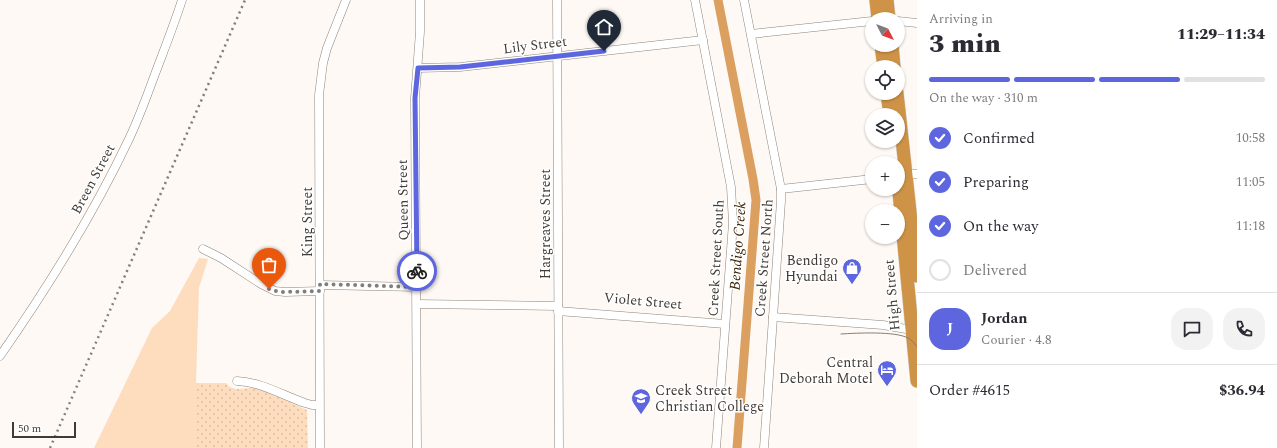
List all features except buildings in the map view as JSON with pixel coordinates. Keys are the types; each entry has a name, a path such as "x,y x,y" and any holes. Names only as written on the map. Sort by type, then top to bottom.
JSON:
{"highway":[{"path":"876,0 877,12"},
{"path":"887,0 888,12"},
{"name":"High Street","path":"898,100 903,156"},
{"name":"High Street","path":"905,176 917,276"},
{"name":"High Street","path":"905,176 917,381"}],"street":[{"name":"Breen Street","path":"0,356 41,296 94,207 139,116 182,0"},
{"name":"King Street","path":"320,448 319,94 327,48 346,0"},
{"name":"Queen Street","path":"417,448 415,98 418,68 420,0"},
{"name":"Hargreaves Street","path":"557,0 559,448"},
{"name":"Creek Street South","path":"695,0 732,197 733,223 716,448"},
{"name":"Creek Street North","path":"744,0 781,189 782,201 764,448"},
{"path":"751,34 865,22"},
{"path":"905,22 917,23"},
{"name":"Lily Street","path":"418,68 460,67 703,40"},
{"path":"781,189 865,180"},
{"path":"203,249 221,258 274,291 285,292 320,288 417,287"},
{"name":"Violet Street","path":"417,304 558,308 725,324"},
{"path":"773,316 883,325 914,330"},
{"path":"237,381 248,381 259,384 305,404 320,405"}],"shaded area":[{"path":"199,258 208,259 199,288 196,383 196,448 94,448 152,328 170,311"},
{"path":"196,383 226,383 236,389 257,388 307,410 308,448 196,448"}],"waterway":[{"name":"Bendigo Creek","path":"718,0 756,200 737,448"}],"tram line":[{"path":"841,334 894,334 908,338 917,347"}],"railway":[{"path":"50,448 245,0"}],"way so far":[{"path":"269,289 279,292 320,291 320,284 417,287 417,271"}],"place":[{"name":"Bendigo Hyundai","path":"852,285"},
{"name":"Central Deborah Motel","path":"887,387"},
{"name":"Creek Street Christian College","path":"641,415"}],"route":[{"path":"417,271 415,98 418,68 460,67 604,51"}]}
